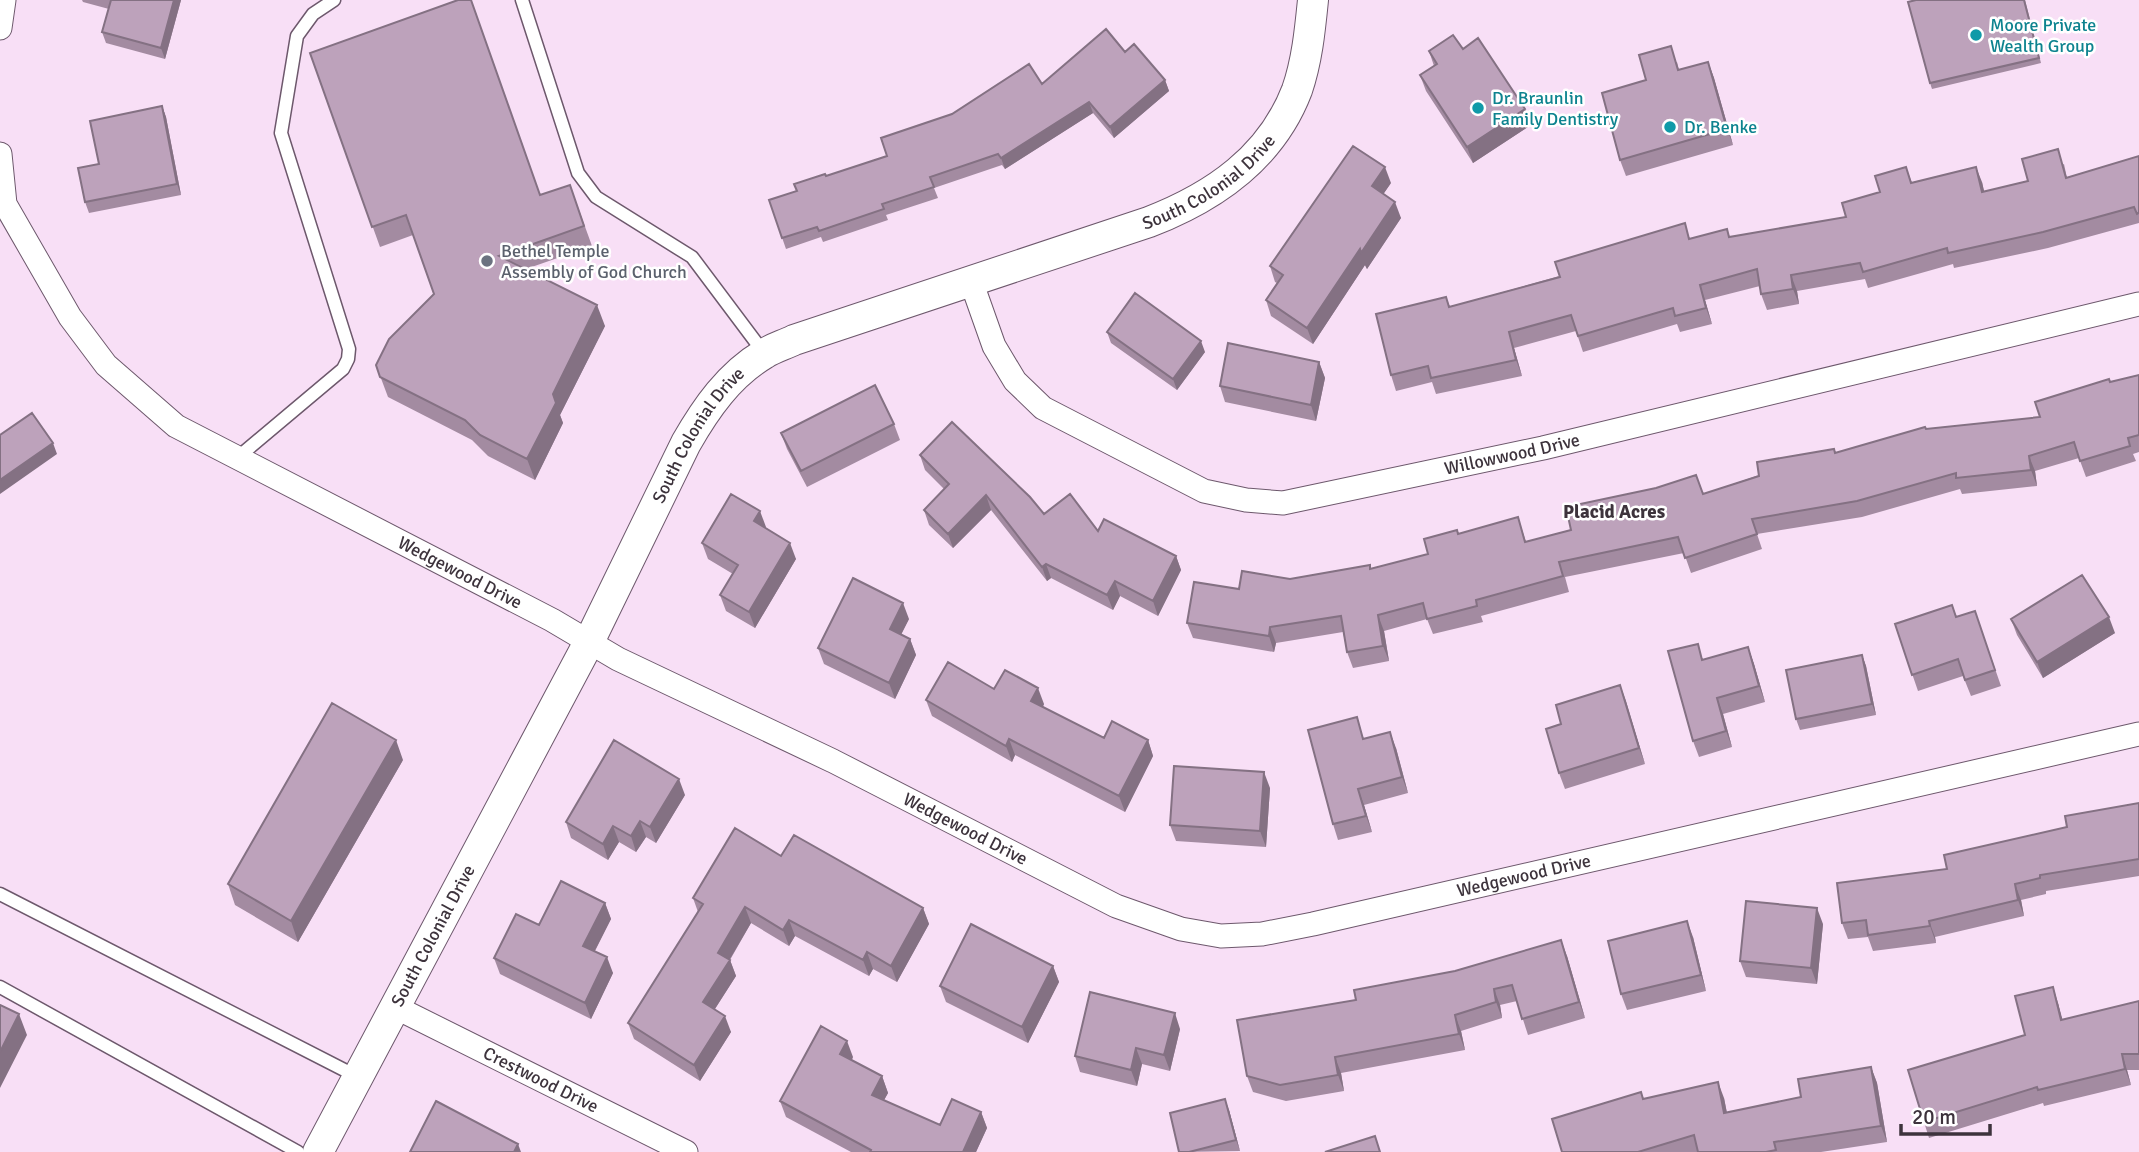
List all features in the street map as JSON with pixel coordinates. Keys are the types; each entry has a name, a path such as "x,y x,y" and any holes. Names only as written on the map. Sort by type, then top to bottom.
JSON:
{"street":[{"path":"0,27 4,0"},
{"name":"South Colonial Drive","path":"318,1152 589,642 686,443 704,412 730,380 764,354 794,340 1183,209 1207,196 1243,169 1282,120 1296,91 1304,64 1313,0"},
{"name":"Wedgewood Drive","path":"0,155 5,204 71,317 106,365 176,426 552,620 618,659 833,761 1116,906 1181,929 1221,936 1262,934 1313,924 2139,734"},
{"name":"Willowwood Drive","path":"971,281 994,346 1015,382 1043,408 1204,491 1246,500 1283,503 1543,448 2139,304"},
{"name":"Crestwood Drive","path":"395,1007 686,1152"}],"lane":[{"path":"237,458 343,369 348,359 349,349 281,133 296,36 313,14 334,0"},
{"path":"522,0 578,173 596,197 692,257 764,354"},
{"path":"0,894 359,1077"},
{"path":"0,987 298,1152"}],"building":[{"path":"111,0 174,0 161,48 102,32"},
{"name":"Bethel Temple Assembly of God Church","path":"458,0 471,0 540,195 570,185 584,226 499,256 597,305 553,394 556,403 527,459 480,435 465,420 380,377 376,365 389,339 434,294 406,215 372,227 310,53"},
{"name":"Moore Private Wealth Group","path":"2024,0 2039,58 1930,83 1908,2"},
{"path":"1106,29 1125,52 1134,44 1165,80 1110,127 1089,102 1001,158 998,154 930,177 934,187 882,204 884,209 819,231 817,227 782,238 769,200 797,191 794,184 887,156 881,138 952,114 1029,64 1042,84"},
{"name":"Dr. Braunlin Family Dentistry","path":"1453,35 1463,49 1478,38 1525,109 1467,147 1420,75 1437,64 1429,51"},
{"name":"Dr. Benke","path":"1671,46 1678,70 1708,62 1727,129 1620,160 1602,93 1646,80 1639,55"},
{"path":"162,106 177,184 85,202 78,168 99,164 90,121"},
{"path":"1353,146 1385,167 1372,186 1395,202 1307,328 1266,300 1283,275 1270,266"},
{"path":"2058,149 2066,178 2139,156 2139,213 2137,214 2134,207 2043,232 1948,253 1947,248 1863,272 1860,263 1791,275 1793,289 1761,294 1757,269 1700,285 1706,308 1675,316 1673,308 1578,336 1571,315 1509,332 1516,360 1431,378 1428,366 1391,375 1376,314 1446,297 1449,307 1560,277 1555,262 1685,223 1689,239 1727,229 1729,237 1846,217 1842,203 1880,192 1875,176 1906,167 1911,183 1976,167 1982,192 2028,181 2022,159"},
{"path":"1135,293 1201,341 1173,379 1107,332"},
{"path":"1228,343 1319,362 1311,405 1220,386"},
{"path":"2139,375 2139,435 2128,438 2130,446 2080,461 2074,442 2029,456 2031,470 1956,478 1956,473 1857,501 1752,519 1757,534 1685,558 1678,537 1559,562 1563,576 1476,600 1477,606 1427,619 1423,603 1378,615 1383,646 1347,652 1341,616 1270,627 1269,636 1187,623 1194,582 1239,589 1242,571 1290,579 1370,565 1370,569 1428,554 1424,539 1457,530 1458,534 1518,517 1525,542 1571,530 1566,507 1656,488 1696,475 1703,494 1759,476 1757,462 1834,449 1835,453 1925,427 2040,417 2035,402 2109,379 2110,382"},
{"path":"875,385 894,424 801,471 781,433"},
{"path":"32,413 53,443 0,480 0,435"},
{"path":"952,422 1030,497 1044,514 1070,494 1098,531 1104,519 1176,556 1153,601 1115,581 1107,595 1046,564 1042,567 986,495 948,534 924,510 949,484 920,455"},
{"path":"731,494 760,511 754,521 790,543 749,612 720,595 738,565 702,543"},
{"path":"2082,575 2109,617 2037,662 2011,619"},
{"path":"853,578 903,603 890,629 910,639 889,683 818,648"},
{"path":"1952,605 1956,617 1975,611 1995,670 1965,680 1958,659 1912,675 1895,624"},
{"path":"1698,644 1702,660 1748,647 1759,686 1717,698 1726,731 1693,741 1668,651"},
{"path":"1862,655 1872,704 1796,719 1786,670"},
{"path":"948,662 994,689 1005,670 1038,688 1031,701 1104,738 1112,721 1148,740 1119,796 1009,739 1006,746 926,700"},
{"path":"1620,685 1639,748 1559,773 1546,729 1561,724 1556,705"},
{"path":"332,703 396,740 291,921 228,884"},
{"path":"1357,717 1363,739 1390,732 1402,777 1358,789 1366,816 1333,824 1308,730"},
{"path":"614,740 679,779 650,827 640,821 631,836 613,826 603,844 566,822"},
{"path":"1174,766 1264,772 1260,831 1170,825"},
{"path":"2139,803 2139,859 2040,875 2040,878 2015,884 2018,900 1929,921 1930,926 1868,935 1866,920 1842,923 1837,883 1947,869 1944,855 2067,827 2065,816"},
{"path":"735,828 781,856 794,835 923,908 891,966 867,952 863,960 789,920 783,930 745,907 718,953 730,960 703,1002 725,1016 694,1065 628,1023 703,904 693,898"},
{"path":"561,881 605,903 583,946 607,957 585,1003 494,958 516,914 539,925"},
{"path":"1746,901 1817,908 1811,968 1740,961"},
{"path":"1687,921 1701,975 1621,994 1608,941"},
{"path":"971,924 1053,966 1022,1027 940,986"},
{"path":"1561,940 1579,1002 1522,1019 1512,985 1494,989 1496,1002 1455,1015 1459,1034 1335,1057 1338,1075 1280,1085 1247,1076 1237,1020 1356,1000 1354,990 1455,971"},
{"path":"2053,987 2061,1020 2139,1001 2139,1054 2122,1054 2125,1069 2038,1090 2037,1087 1924,1122 1908,1070 2025,1035 2015,996"},
{"path":"1090,992 1175,1013 1164,1055 1136,1048 1131,1070 1075,1056"},
{"path":"0,1005 19,1014 0,1052"},
{"path":"821,1026 847,1041 840,1054 882,1076 872,1095 940,1125 952,1099 981,1112 963,1152 870,1152 871,1150 780,1101"},
{"path":"1871,1067 1881,1126 1774,1142 1776,1150 1766,1152 1698,1152 1694,1135 1638,1152 1562,1152 1552,1119 1641,1092 1643,1099 1718,1082 1724,1113 1801,1097 1798,1079"},
{"path":"1225,1099 1236,1140 1179,1152 1170,1113"},
{"path":"436,1101 518,1144 514,1152 410,1152"},
{"path":"1375,1136 1380,1152 1325,1152"}],"place":[{"name":"Moore Private Wealth Group","path":"1976,35"},
{"name":"Dr. Braunlin Family Dentistry","path":"1478,108"},
{"name":"Dr. Benke","path":"1670,127"},
{"name":"Bethel Temple Assembly of God Church","path":"487,261"}],"district":[{"name":"Placid Acres","path":"1614,511"}]}
